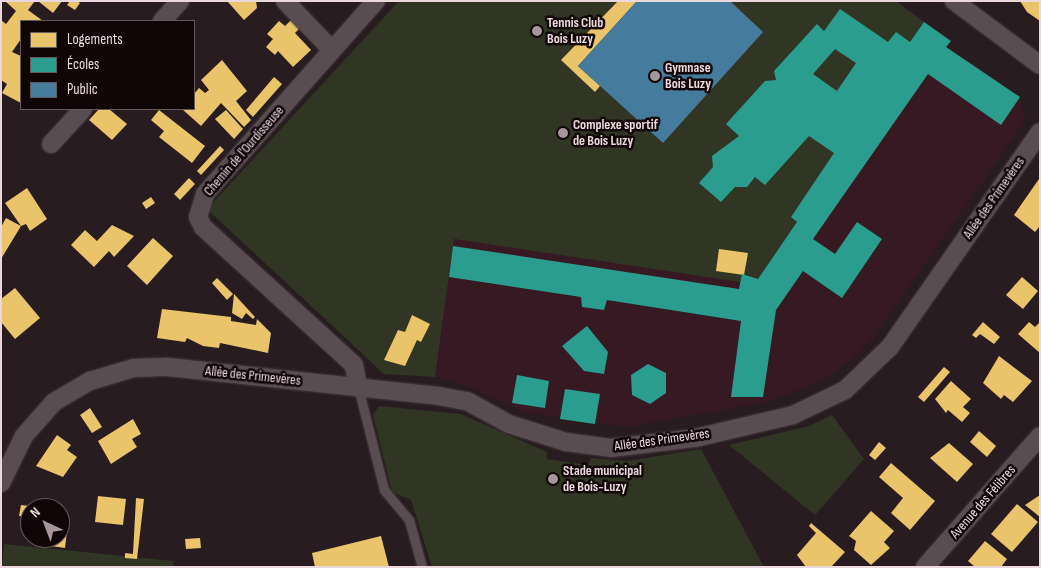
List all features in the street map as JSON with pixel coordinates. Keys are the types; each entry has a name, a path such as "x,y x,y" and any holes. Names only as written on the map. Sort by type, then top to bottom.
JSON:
{"street":[{"path":"163,20 180,1"},
{"path":"285,1 332,50"},
{"name":"Chemin de l'Ourdisseuse","path":"358,386 354,365 203,227 198,217 205,194 376,1"},
{"path":"954,1 1040,66"},
{"path":"52,144 82,110"},
{"name":"Allée des Primevères","path":"1,483 24,436 54,402 112,374 168,367 358,386 467,401 509,424 566,442 611,448 695,438 817,406 845,390 890,347 1040,132"},
{"name":"Avenue des Félibres","path":"925,567 1040,436"}],"lane":[{"path":"358,386 384,490 409,520 422,567"}],"shaded area":[{"path":"924,22 951,41 947,47 1020,97 1025,121 873,338 848,363 822,381 766,402 628,427 526,413 461,384 435,377 454,239 740,282 739,289 797,222 791,217"}],"green space":[{"name":"Complexe sportif de Bois Luzy","path":"399,1 896,1 924,22 791,217 797,222 750,291 739,289 740,282 454,239 435,377 384,374 207,209"},
{"name":"Stade municipal de Bois-Luzy","path":"379,406 461,414 547,452 547,459 588,465 591,458 627,461 701,449 764,567 432,567 411,500 392,492 373,415"},
{"path":"832,415 864,459 815,515 729,445 809,426"},
{"path":"4,544 20,546 20,548 44,548 173,561 174,567 2,567"}],"building: Logements":[{"path":"5,1 35,1 28,10 42,20 20,20 20,40 12,52 20,56 20,102 2,93 7,84 1,80 1,20 6,24 16,11"},
{"path":"38,1 62,1 53,13"},
{"path":"70,1 80,3 75,10 67,5"},
{"path":"227,1 256,1 257,8 244,20"},
{"path":"618,1 637,1 578,66 600,86 595,92 561,60"},
{"path":"1020,1 1040,1 1040,21 1027,12"},
{"path":"291,20 299,29 295,33 311,50 293,67 278,51 275,55 266,47 273,39 267,34 279,21 285,26"},
{"path":"222,60 247,91 236,101 251,120 244,127 221,103 201,126 183,110 195,110 195,93 199,88 205,93 209,90 201,80"},
{"path":"274,77 282,84 253,117 246,110"},
{"path":"98,110 110,110 127,124 112,140 89,120"},
{"path":"159,110 205,146 192,163 159,137 164,131 151,120"},
{"path":"226,110 243,129 234,139 215,119"},
{"path":"220,146 224,150 201,175 197,171"},
{"path":"189,178 195,184 180,200 174,194"},
{"path":"1039,179 1040,226 1035,232 1014,215"},
{"path":"27,188 47,219 30,231 26,224 21,226 5,203"},
{"path":"151,197 155,203 146,209 142,203"},
{"path":"6,218 21,226 1,259 1,227"},
{"path":"112,225 134,236 114,257 109,251 94,267 71,245 85,230 97,241"},
{"path":"153,238 173,256 147,285 127,266"},
{"path":"719,249 748,253 744,275 716,271"},
{"path":"1022,277 1038,291 1023,309 1006,295"},
{"path":"217,278 233,294 227,300 212,283"},
{"path":"15,288 40,318 15,339 1,322 1,299"},
{"path":"234,294 255,317 253,319 246,313 242,319 232,313"},
{"path":"162,309 231,317 231,321 256,325 257,319 271,333 268,353 220,343 219,348 203,346 187,338 185,342 157,338"},
{"path":"412,315 430,324 421,342 417,340 405,366 384,360 398,330 405,332"},
{"path":"983,322 1000,337 994,344 980,334 976,338 972,335"},
{"path":"1029,322 1035,327 1040,322 1040,353 1018,334"},
{"path":"999,356 1032,381 1013,402 1004,395 1001,399 983,383"},
{"path":"944,367 950,372 924,402 918,397"},
{"path":"951,381 971,399 963,407 970,413 962,422 948,410 946,413 935,399"},
{"path":"90,408 102,427 92,433 80,415"},
{"path":"133,419 141,434 132,439 137,447 111,464 98,441"},
{"path":"979,431 996,446 987,457 970,442"},
{"path":"57,435 71,445 67,450 77,457 63,477 36,466"},
{"path":"879,442 886,448 875,460 869,455"},
{"path":"949,443 973,464 957,482 930,458"},
{"path":"891,463 935,501 910,530 891,513 903,498 879,477"},
{"path":"1040,495 1040,517 1025,505"},
{"path":"98,496 126,499 123,525 95,522"},
{"path":"136,498 144,499 137,559 125,558 125,553 133,554"},
{"path":"1017,504 1038,522 1012,552 991,534"},
{"path":"871,511 894,531 884,542 890,548 871,565 854,550 856,541 849,536"},
{"path":"811,523 845,552 831,567 806,567 797,555 816,533 809,526"},
{"path":"381,536 389,567 315,567 312,553"},
{"path":"200,538 201,548 186,549 185,539"},
{"path":"985,541 1007,559 1001,567 975,567 968,561"}],"building: Écoles":[{"path":"840,9 888,42 896,32 910,42 924,22 951,41 946,47 1020,97 1001,125 928,74 813,239 835,254 857,222 882,239 842,298 803,271 776,310 763,397 731,397 741,321 607,300 604,310 582,307 581,297 449,277 453,246 739,289 742,274 758,279 797,222 791,217 834,153 809,136 765,185 755,177 747,187 735,187 721,202 699,183 713,167 712,156 739,136 726,124 765,81 776,80 774,71 817,24 824,31","holes":["835,49 856,63 837,91 813,74"]},
{"path":"587,326 608,352 604,374 584,371 562,346"},
{"path":"648,364 666,373 666,393 650,404 632,395 631,375"},
{"path":"517,375 549,381 545,408 512,403"},
{"path":"565,389 600,394 595,424 560,419"}],"building: Public":[{"name":"Gymnase Bois Luzy","path":"637,1 730,1 763,32 663,143 578,66"}],"place":[{"name":"Tennis Club Bois Luzy","path":"537,31"},
{"name":"Gymnase Bois Luzy","path":"655,76"},
{"name":"Complexe sportif de Bois Luzy","path":"563,133"},
{"name":"Stade municipal de Bois-Luzy","path":"553,479"}]}
